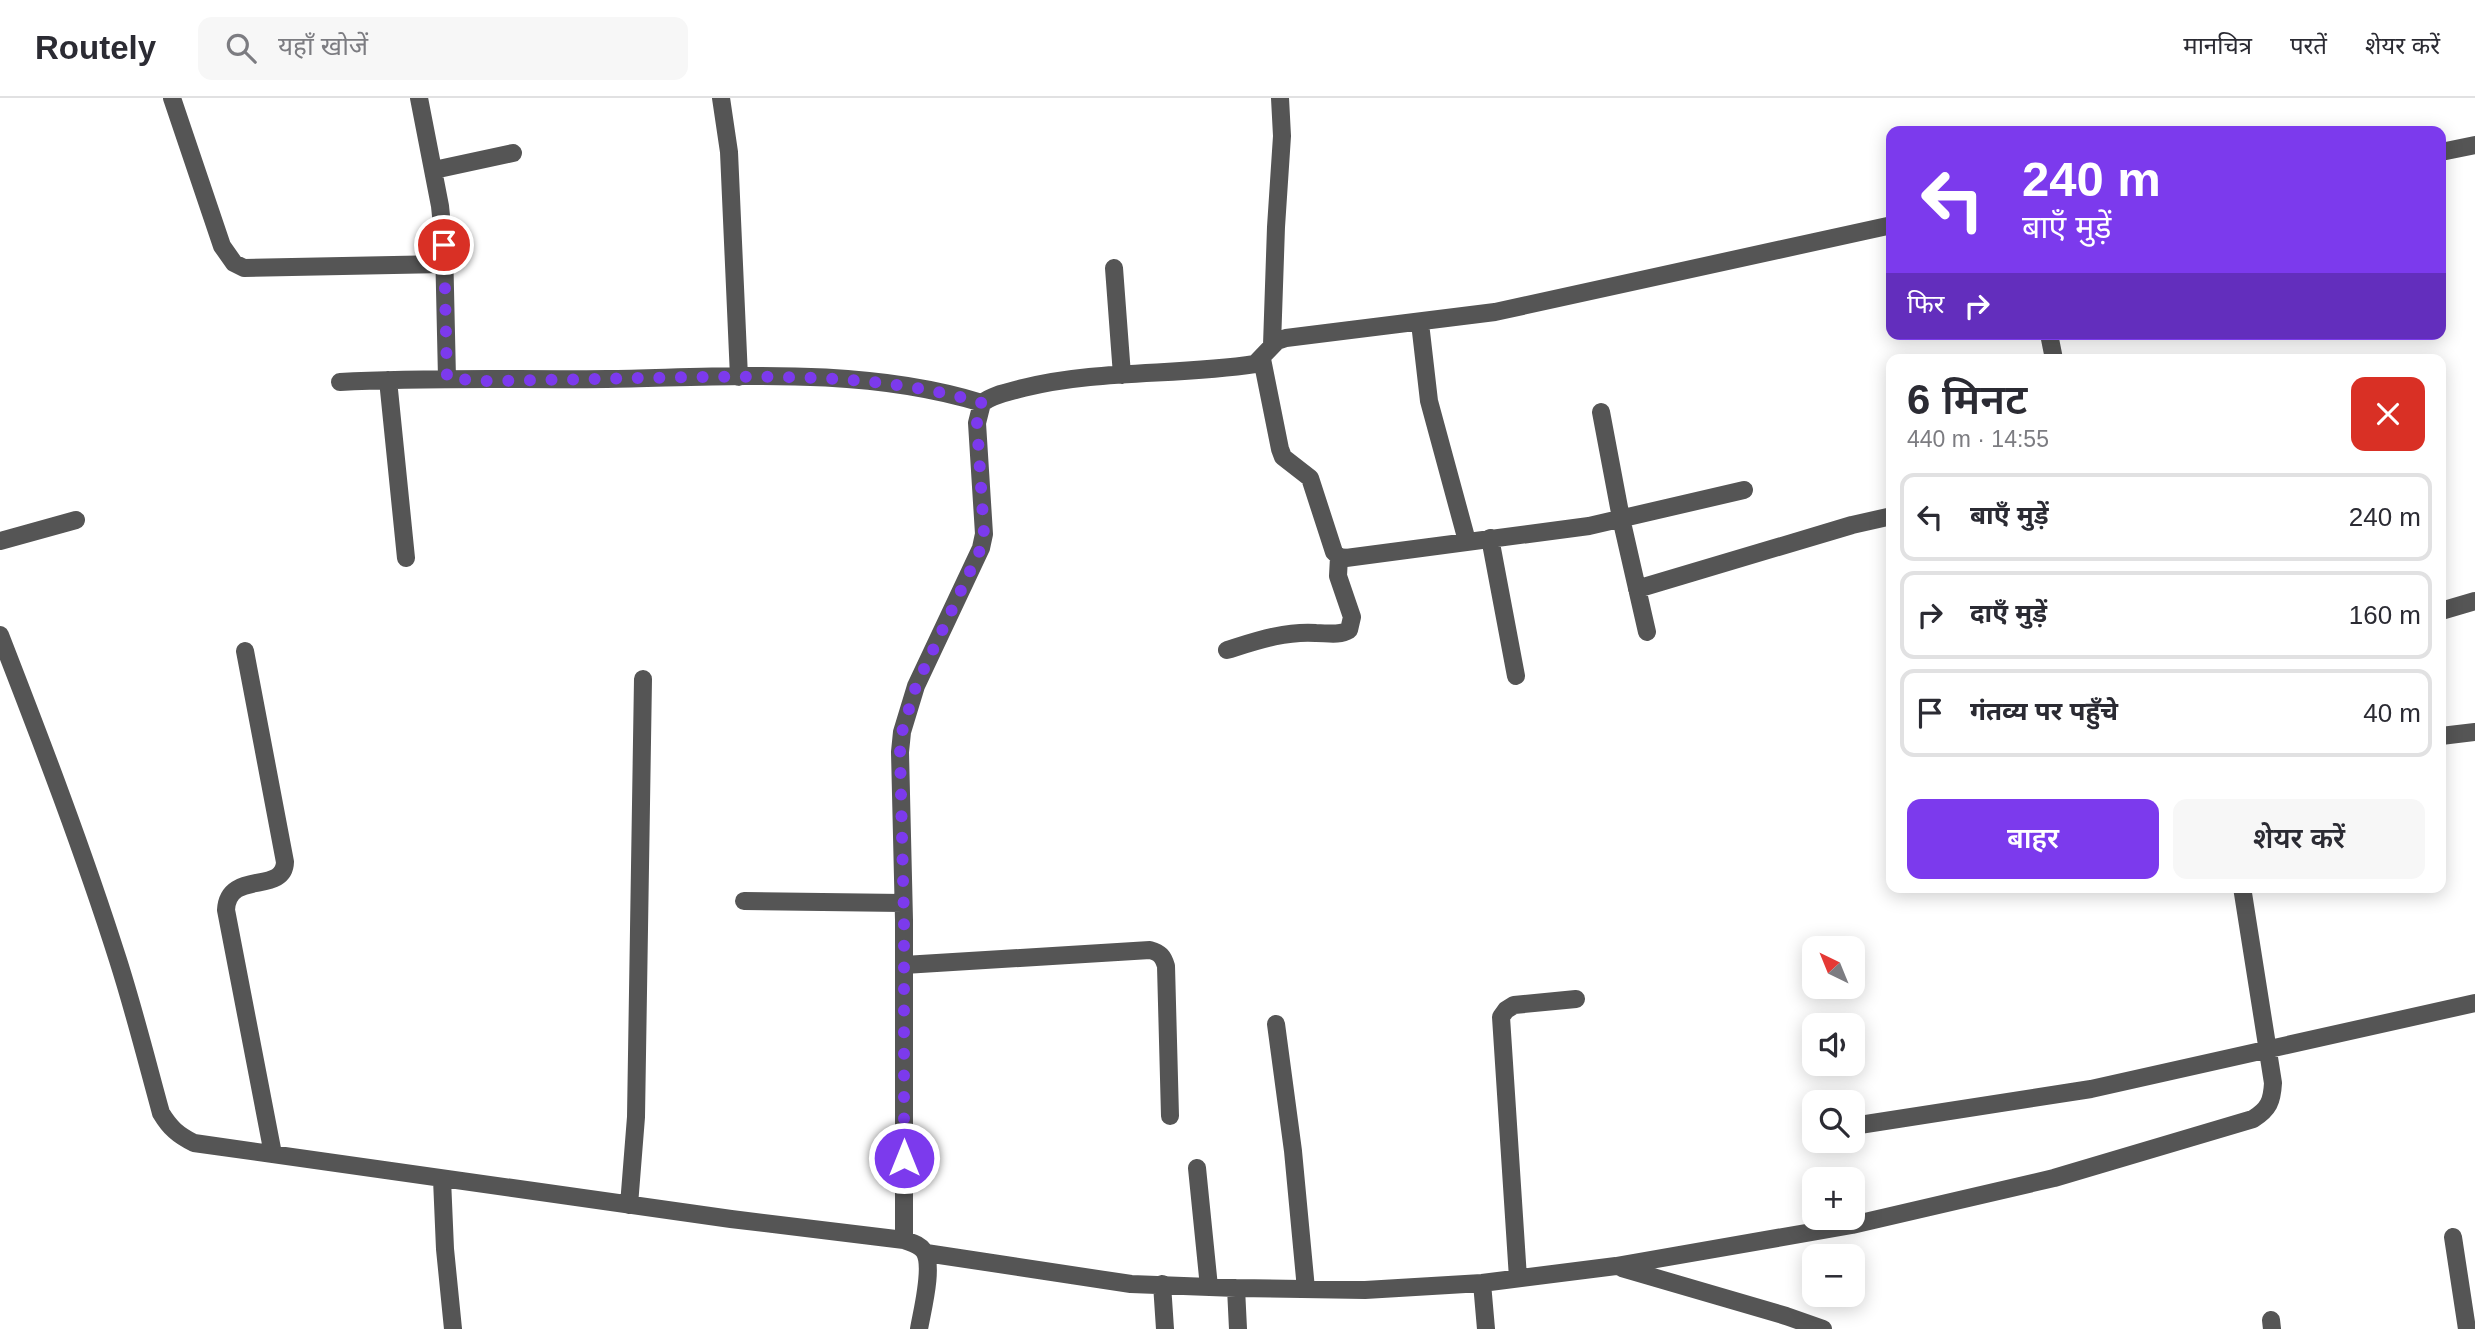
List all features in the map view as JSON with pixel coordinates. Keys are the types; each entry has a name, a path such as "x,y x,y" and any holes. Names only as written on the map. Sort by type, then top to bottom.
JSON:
{"street":[{"path":"172,98 222,246 234,263 244,268 444,264"},
{"path":"419,98 440,205 447,378"},
{"path":"721,98 729,152 739,377"},
{"path":"1280,98 1282,136 1267,352 1280,449 1283,457 1310,478 1330,543 1339,557 1589,526 1744,490"},
{"path":"2446,151 2475,145"},
{"path":"434,170 513,153"},
{"path":"341,382 447,378 486,381 739,377 844,379 948,392 982,403 999,394 1041,383 1255,364 1286,338 1495,312 1886,226"},
{"path":"1114,268 1122,375"},
{"path":"1420,323 1429,401 1467,541"},
{"path":"388,380 406,558"},
{"path":"904,1240 904,965 899,771 902,732 927,661 971,575 981,548 984,534 977,423 982,403"},
{"path":"1601,412 1621,518 1647,632"},
{"path":"1637,589 1886,517"},
{"path":"0,541 76,520"},
{"path":"1490,538 1516,676"},
{"path":"1227,650 1288,633 1332,634 1349,630 1352,617 1339,576 1339,557"},
{"path":"2446,610 2475,601"},
{"path":"0,635 64,800 97,896 119,962 161,1113 169,1128 179,1136 194,1143 442,1179 904,1240 918,1245 926,1253 928,1264 919,1329"},
{"path":"245,651 285,871 281,876 231,892 226,900 226,910 273,1154"},
{"path":"629,1205 636,1117 643,680"},
{"path":"2446,735 2475,732"},
{"path":"926,1253 1131,1284 1396,1289 1482,1283 1616,1266 1852,1225 2054,1178 2253,1119 2264,1112 2272,1101 2273,1083 2243,893"},
{"path":"744,901 903,903"},
{"path":"904,965 1150,950 1158,953 1164,958 1166,966 1170,1116"},
{"path":"1518,1278 1502,1017 1506,1010 1514,1005 1576,999"},
{"path":"1865,1124 2091,1089 2475,1003"},
{"path":"1276,1024 1293,1152 1306,1289"},
{"path":"1197,1168 1209,1287"},
{"path":"442,1179 445,1249 453,1329"},
{"path":"2453,1237 2467,1329"},
{"path":"1616,1266 1823,1329"},
{"path":"1482,1283 1486,1329"},
{"path":"1162,1284 1165,1329"},
{"path":"1236,1288 1238,1329"}],"route":[{"path":"444,245 447,378 486,381 786,376 901,385 948,392 982,403 977,423 984,534 981,548 971,575 916,686 902,732 899,771 904,920 904,1158"}]}
